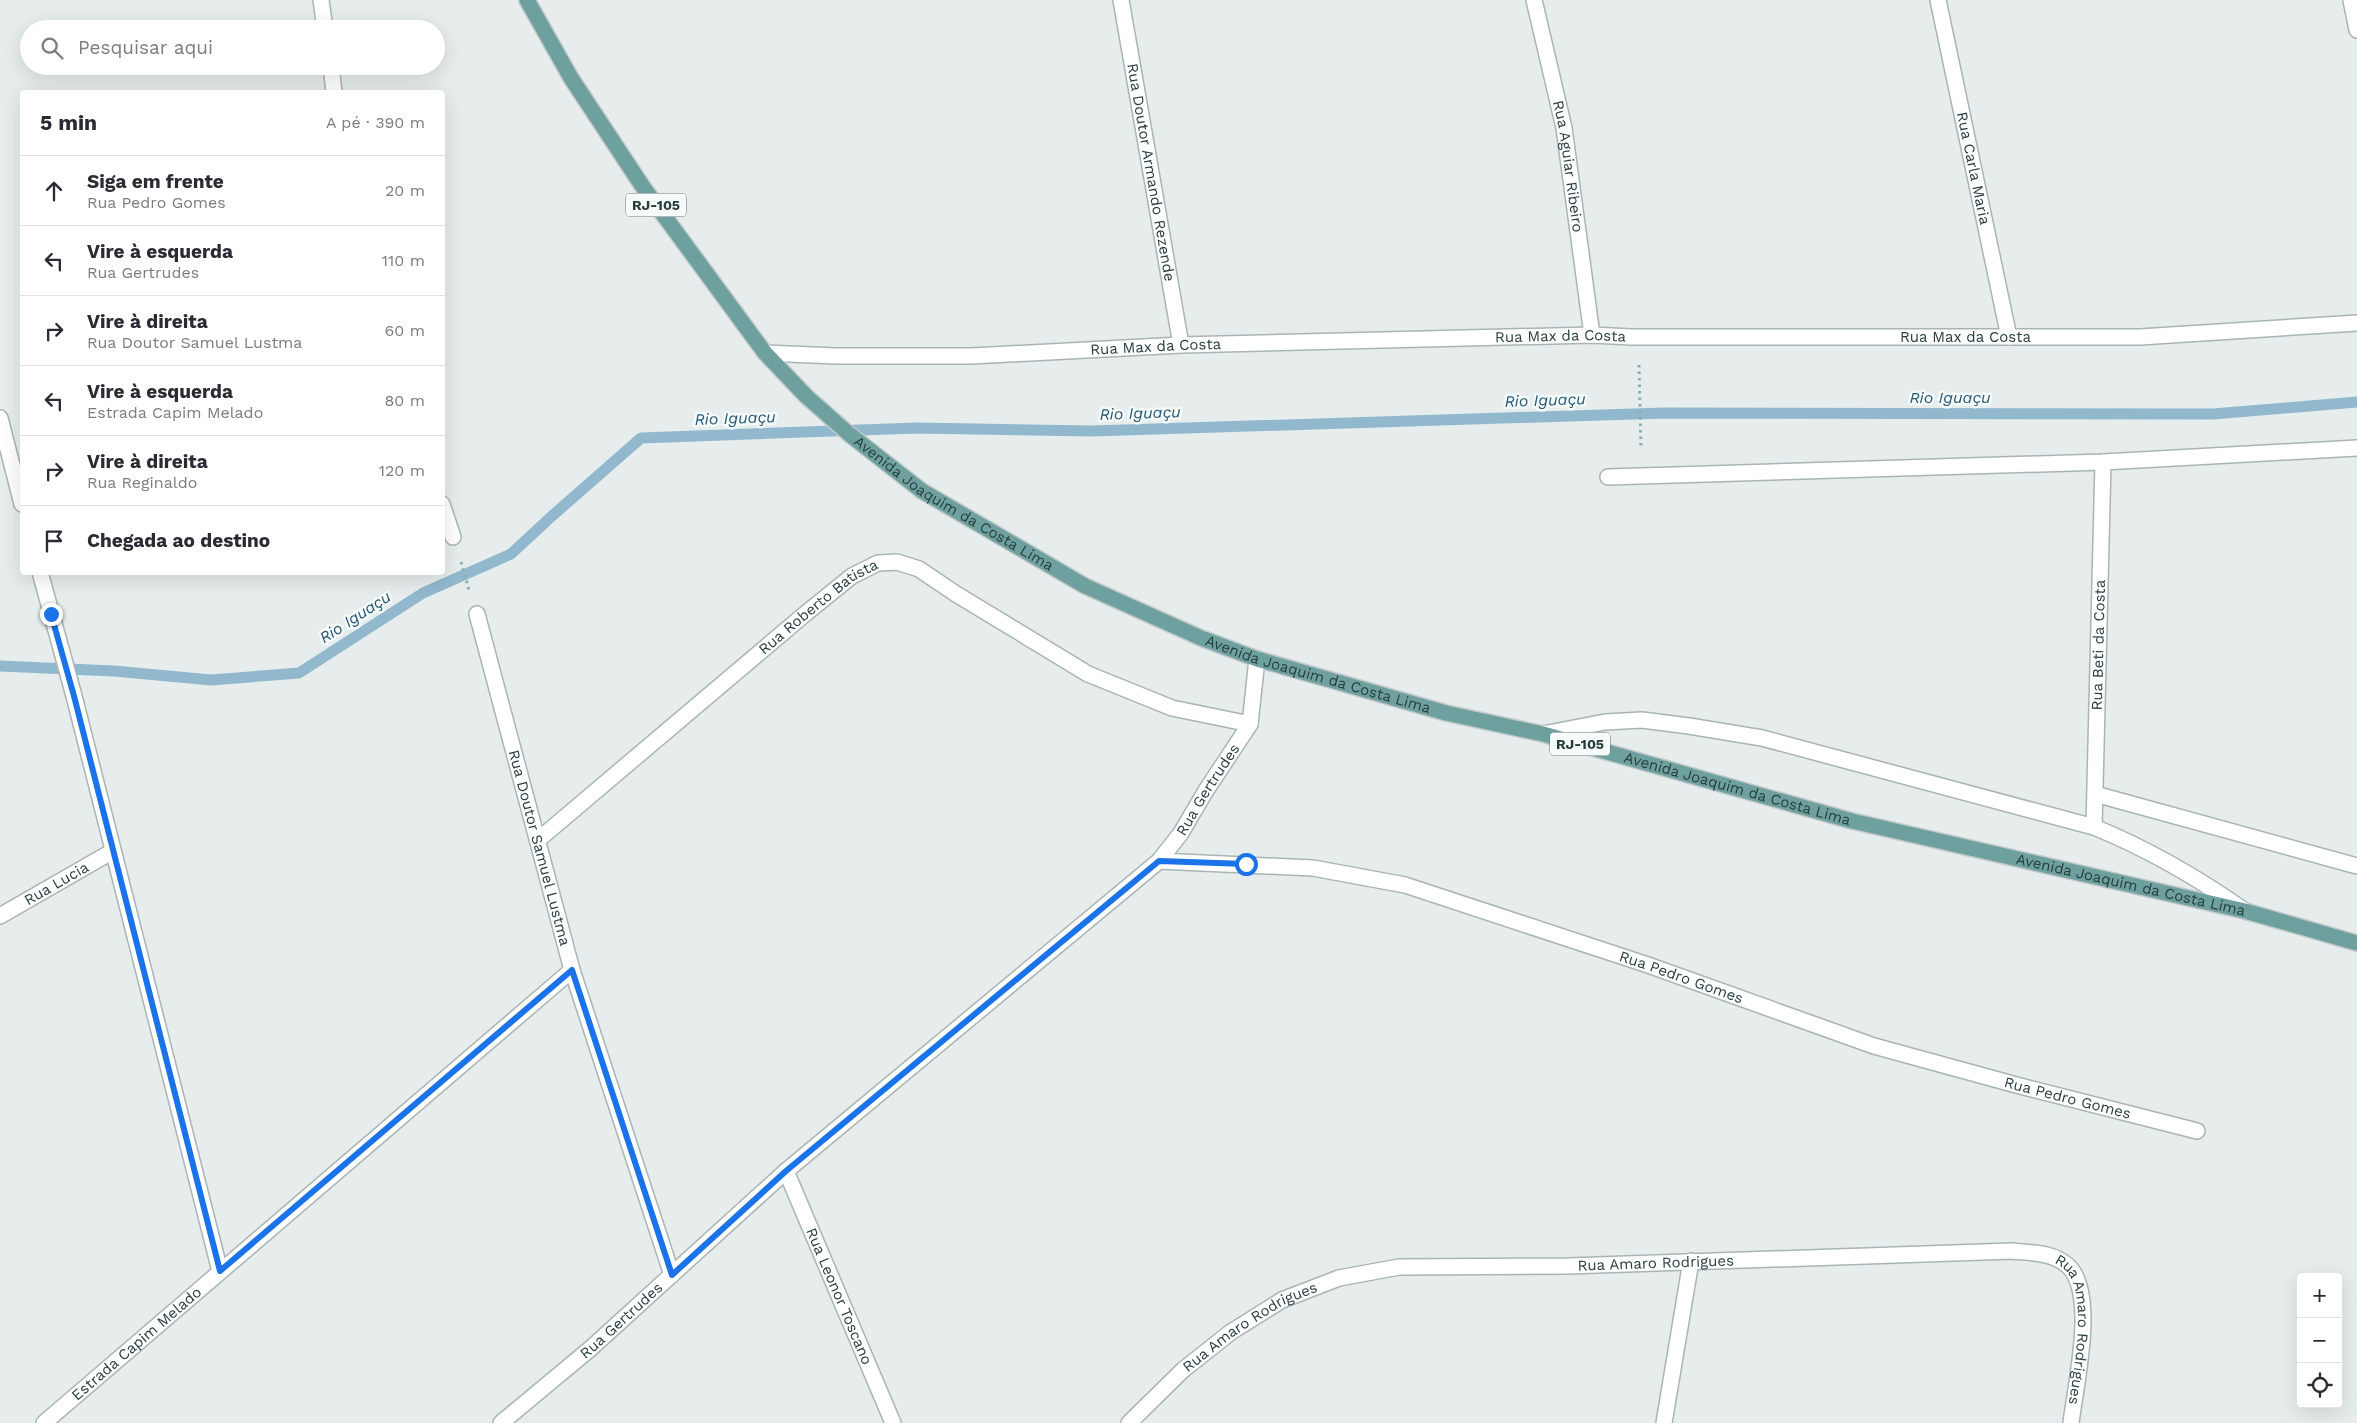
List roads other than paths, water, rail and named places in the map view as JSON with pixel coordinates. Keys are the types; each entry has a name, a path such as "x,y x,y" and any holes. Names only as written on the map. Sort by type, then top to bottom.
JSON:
{"main road":[{"name":"Avenida Joaquim da Costa Lima","path":"528,0 571,78 643,187 765,353 806,396 849,434 922,491 1085,586 1201,638 1257,659 1446,713 1543,734 1852,821 2245,911 2357,943"}],"street":[{"path":"321,0 324,20"},
{"name":"Rua Doutor Armando Rezende","path":"1121,0 1181,345"},
{"name":"Rua Aguiar Ribeiro","path":"1534,0 1564,128 1592,335"},
{"name":"Rua Carla Maria","path":"1938,0 2009,337"},
{"path":"2351,0 2357,30"},
{"path":"331,75 334,90"},
{"name":"Rua Max da Costa","path":"765,353 836,356 971,356 1181,345 1592,335 2140,337 2357,323"},
{"path":"1,425 20,496"},
{"path":"1608,477 2103,462 2357,448"},
{"name":"Rua Beti da Costa","path":"2094,826 2103,462"},
{"path":"445,513 453,537"},
{"name":"Rua Roberto Batista","path":"538,840 812,608 852,576 878,562 897,562 919,569 956,594 1088,674 1172,708 1250,724"},
{"path":"41,575 74,696 220,1271"},
{"name":"Rua Doutor Samuel Lustma","path":"477,614 572,970 672,1275"},
{"name":"Rua Gertrudes","path":"501,1423 590,1349 786,1171 1159,861 1181,833 1205,792 1250,724 1257,659"},
{"path":"1543,734 1605,722 1642,720 1762,738 2094,826 2122,838 2204,882 2245,911"},
{"path":"2095,794 2357,866"},
{"name":"Rua Lucia","path":"0,916 113,851"},
{"name":"Rua Pedro Gomes","path":"1159,861 1313,868 1404,884 1648,965 1874,1046 2020,1086 2197,1130"},
{"name":"Estrada Capim Melado","path":"44,1423 572,970"},
{"name":"Rua Leonor Toscano","path":"786,1171 893,1423"},
{"name":"Rua Amaro Rodrigues","path":"1129,1423 1183,1370 1231,1332 1282,1300 1339,1278 1399,1267 1568,1266 2012,1251 2044,1254 2068,1266 2080,1288 2084,1318 2071,1423"},
{"path":"1664,1423 1692,1261"}],"waterway":[{"name":"Rio Iguaçu","path":"0,666 114,671 211,680 299,673 423,593 511,554 641,438 917,428 1092,431 1665,413 2213,414 2357,402"}]}
